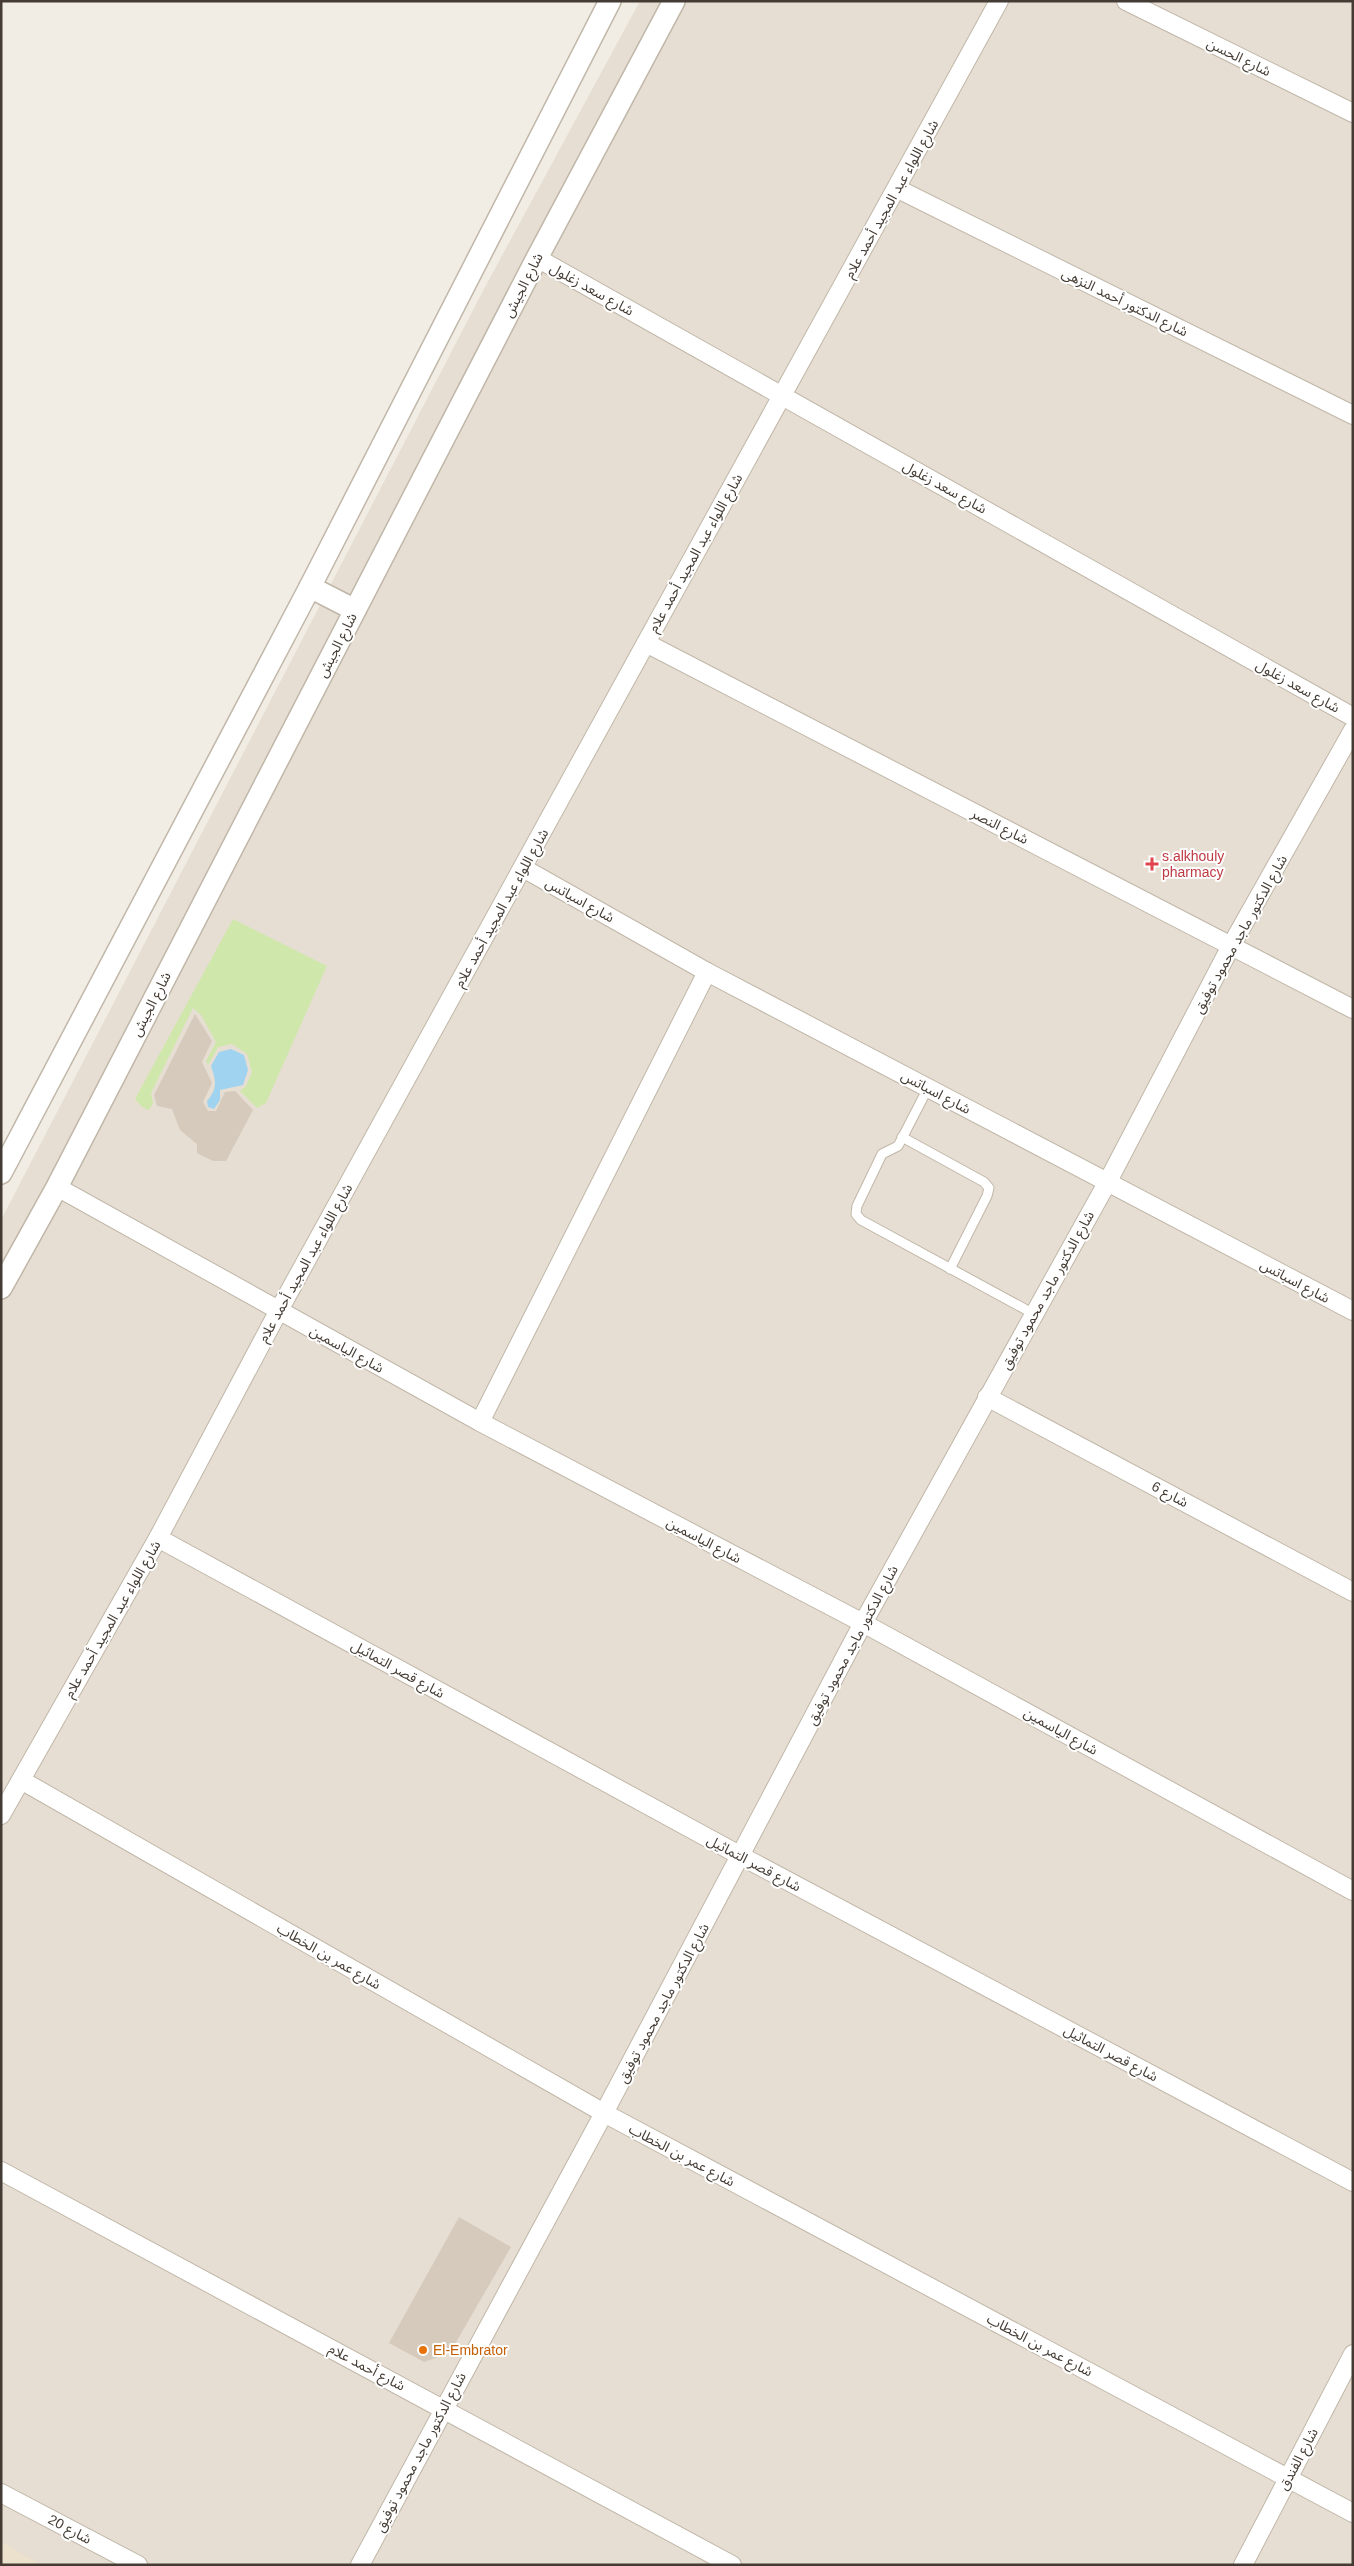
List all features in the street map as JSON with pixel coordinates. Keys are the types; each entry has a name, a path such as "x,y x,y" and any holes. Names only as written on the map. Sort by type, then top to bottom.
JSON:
{"street":[{"path":"1,1173 310,587 610,1"},
{"name":"شارع الجيش","path":"1,1288 57,1187 536,258 674,1"},
{"name":"شارع اللواء عبد المجيد أحمد علام","path":"1,1815 158,1538 278,1312 781,395 898,189 999,1"},
{"name":"شارع الحسن","path":"1126,1 1353,113"},
{"name":"شارع الدكتور أحمد النزهى","path":"898,189 1353,415"},
{"name":"شارع سعد زغلول","path":"536,258 1353,717"},
{"path":"310,587 355,610"},
{"name":"شارع النصر","path":"646,643 1353,1009"},
{"name":"شارع الدكتور ماجد محمود توفيق","path":"360,2565 443,2408 604,2114 863,1623 987,1397 1108,1183 1231,946 1353,730"},
{"name":"شارع اسباتس","path":"523,868 707,972 1353,1311"},
{"path":"480,1422 707,972"},
{"name":"شارع الياسمين","path":"57,1187 278,1312 480,1422 863,1623 1353,1891"},
{"name":"شارع 6","path":"987,1397 1353,1592"},
{"name":"شارع قصر التماثيل","path":"158,1538 741,1856 1353,2182"},
{"name":"شارع عمر بن الخطاب","path":"21,1780 604,2114 1353,2513"},
{"name":"شارع أحمد علام","path":"1,2171 732,2565"},
{"name":"شارع الفندق","path":"1242,2565 1353,2354"},
{"name":"شارع 20","path":"1,2493 138,2565"}],"lane":[{"path":"928,1088 896,1149 882,1154 857,1206 856,1214 861,1220 1034,1314"},
{"path":"902,1137 984,1182 989,1188 987,1196 950,1269"}],"shaded area":[{"path":"640,1 1353,1 1353,2565 1,2565 1,1220 485,287"},
{"path":"1,2542 42,2565 1,2565"}],"green space":[{"path":"233,919 327,966 266,1103 257,1108 240,1091 246,1086 252,1072 247,1054 232,1044 218,1047 208,1065 206,1061 216,1042 201,1015 193,1008 151,1093 153,1103 149,1110 142,1107 135,1099"}],"water":[{"path":"231,1049 244,1055 248,1070 243,1085 220,1090 220,1100 214,1109 208,1107 207,1101 213,1092 215,1084 211,1066 219,1052"}],"building":[{"path":"195,1014 212,1041 202,1062 212,1083 203,1102 208,1111 216,1111 225,1092 235,1091 253,1110 226,1161 213,1161 197,1153 197,1144 180,1130 172,1109 157,1106 154,1095"},
{"path":"459,2217 511,2247 455,2344 441,2356 424,2362 389,2343"}],"place":[{"name":"s.alkhouly pharmacy","path":"1152,864"},
{"name":"El-Embrator","path":"423,2350"}]}
